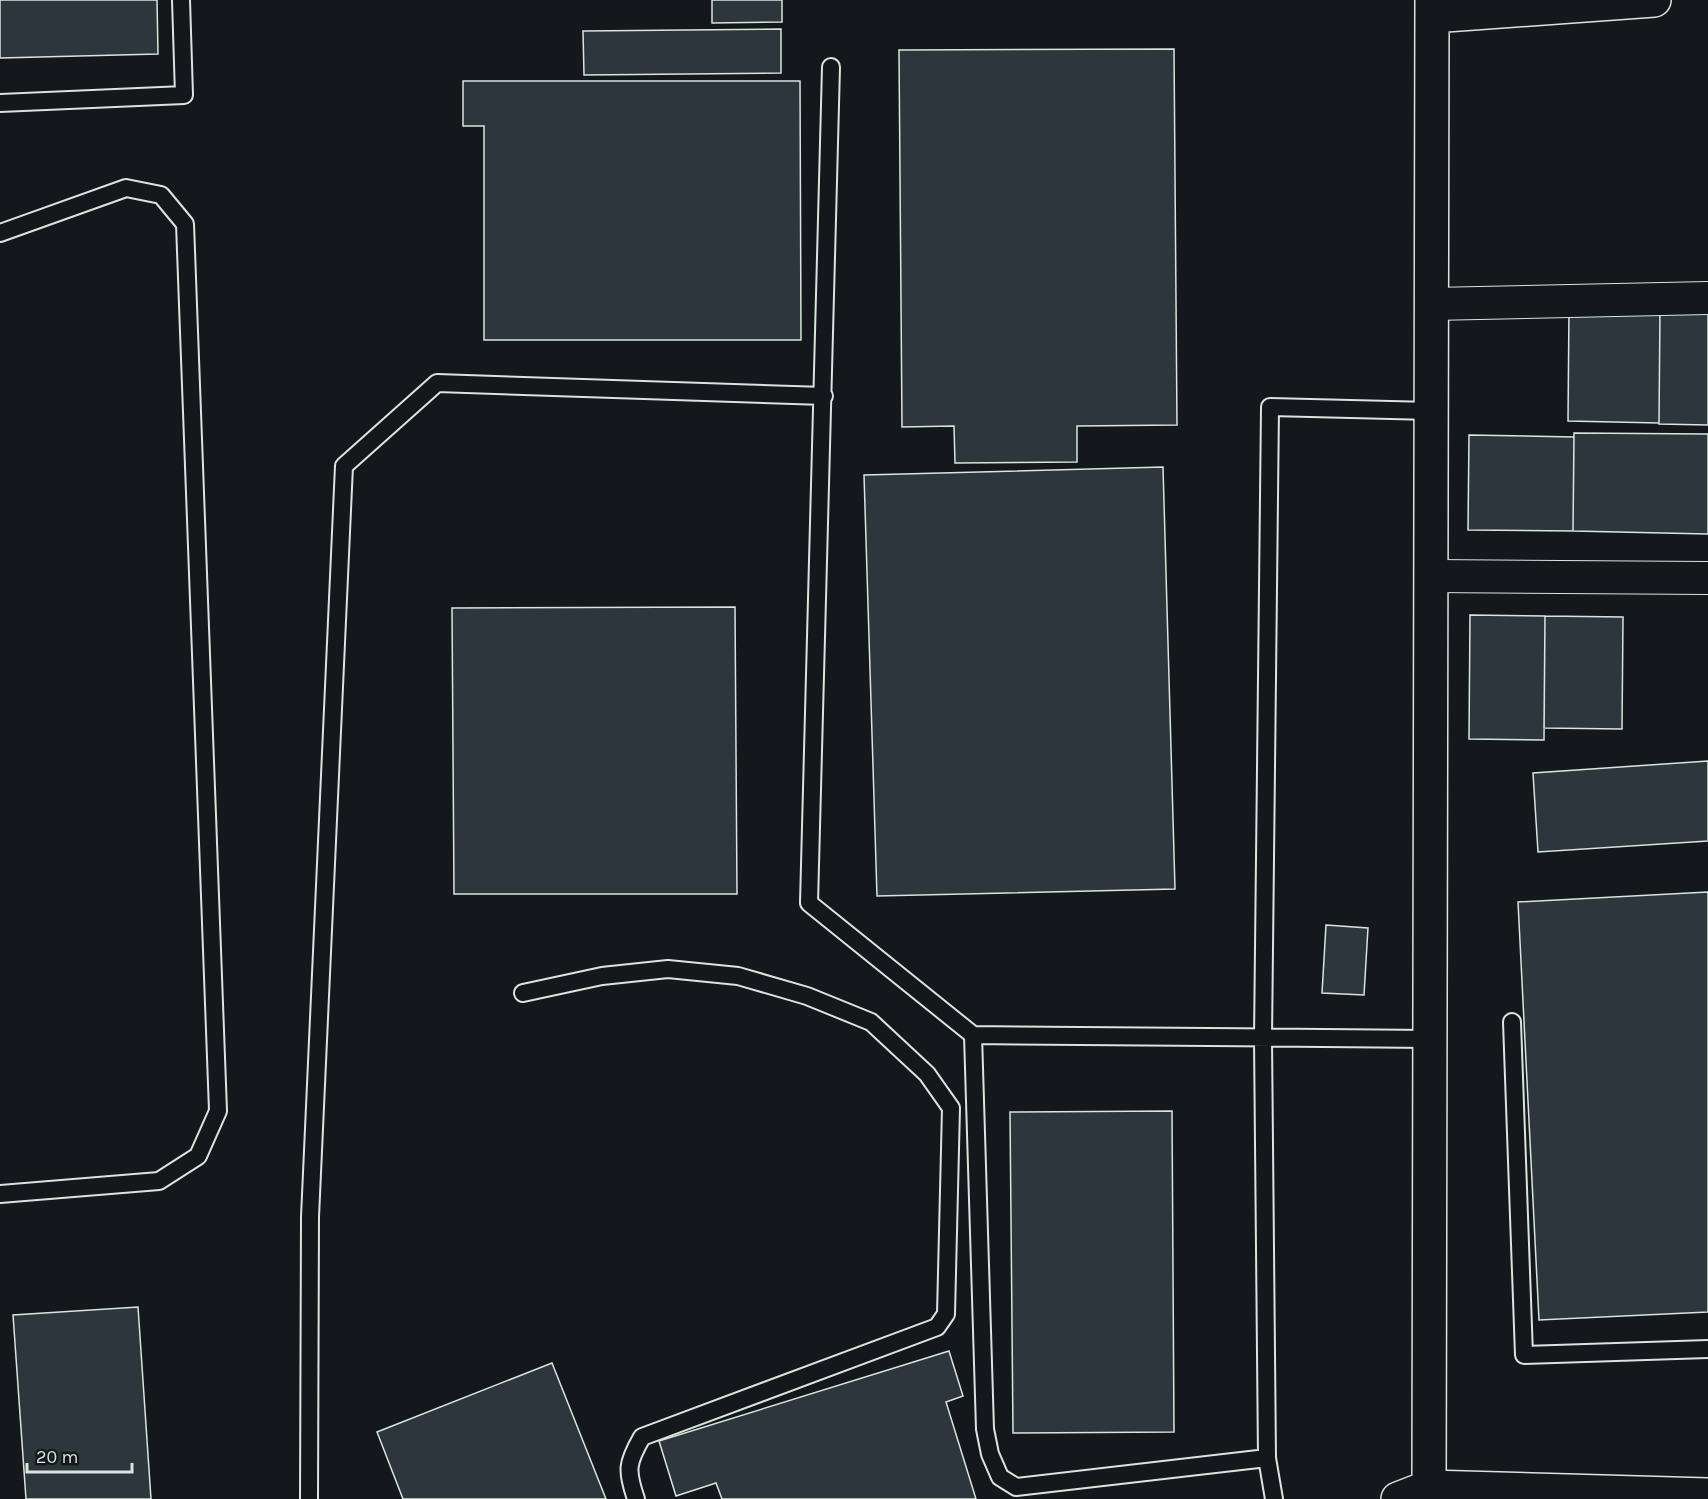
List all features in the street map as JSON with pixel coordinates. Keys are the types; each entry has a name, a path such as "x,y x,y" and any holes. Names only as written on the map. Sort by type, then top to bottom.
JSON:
{"street":[{"path":"1429,1493 1432,8 1654,0"},
{"path":"1432,304 1708,298"},
{"path":"1431,576 1708,578"},
{"path":"1398,1499 1429,1493 1708,1495"}],"lane":[{"path":"0,103 184,95 182,0"},
{"path":"831,67 809,903 973,1035 1430,1039"},
{"path":"0,233 126,188 161,195 184,224 218,1111 198,1156 159,1181 0,1194"},
{"path":"309,1499 310,1217 344,465 437,383 824,396"},
{"path":"1274,1499 1267,1458 1263,1039 1270,407 1431,411"},
{"path":"523,993 602,976 668,969 738,976 807,996 871,1022 927,1074 951,1108 946,1314 937,1327 642,1437 630,1458 630,1480 636,1499"},
{"path":"1512,1022 1524,1355 1708,1349"},
{"path":"973,1035 985,1429 990,1454 1000,1477 1016,1487 1267,1458"}],"building":[{"path":"0,0 157,0 158,54 0,58"},
{"path":"712,0 782,0 782,22 712,23"},
{"path":"781,29 781,73 584,75 583,31"},
{"path":"1174,49 1177,425 1077,426 1077,462 955,463 954,426 902,427 899,50"},
{"path":"463,81 800,81 801,340 484,340 484,126 463,126"},
{"path":"1569,308 1660,309 1659,423 1568,421"},
{"path":"1660,309 1708,310 1708,425 1659,424"},
{"path":"1574,433 1708,434 1708,534 1573,531"},
{"path":"1469,435 1574,437 1573,531 1468,530"},
{"path":"1163,467 1175,889 877,896 864,475"},
{"path":"735,607 737,894 454,894 452,608"},
{"path":"1470,615 1545,616 1544,740 1469,739"},
{"path":"1545,616 1623,617 1622,729 1544,728"},
{"path":"1708,761 1708,841 1538,852 1533,773"},
{"path":"1708,892 1708,1312 1539,1320 1518,902"},
{"path":"1326,925 1368,928 1364,995 1322,993"},
{"path":"1172,1111 1174,1432 1013,1433 1010,1112"},
{"path":"138,1307 151,1499 26,1499 13,1315"},
{"path":"949,1351 963,1396 946,1402 976,1499 722,1499 716,1483 676,1496 659,1441"},
{"path":"552,1363 606,1499 403,1499 377,1432"}]}
